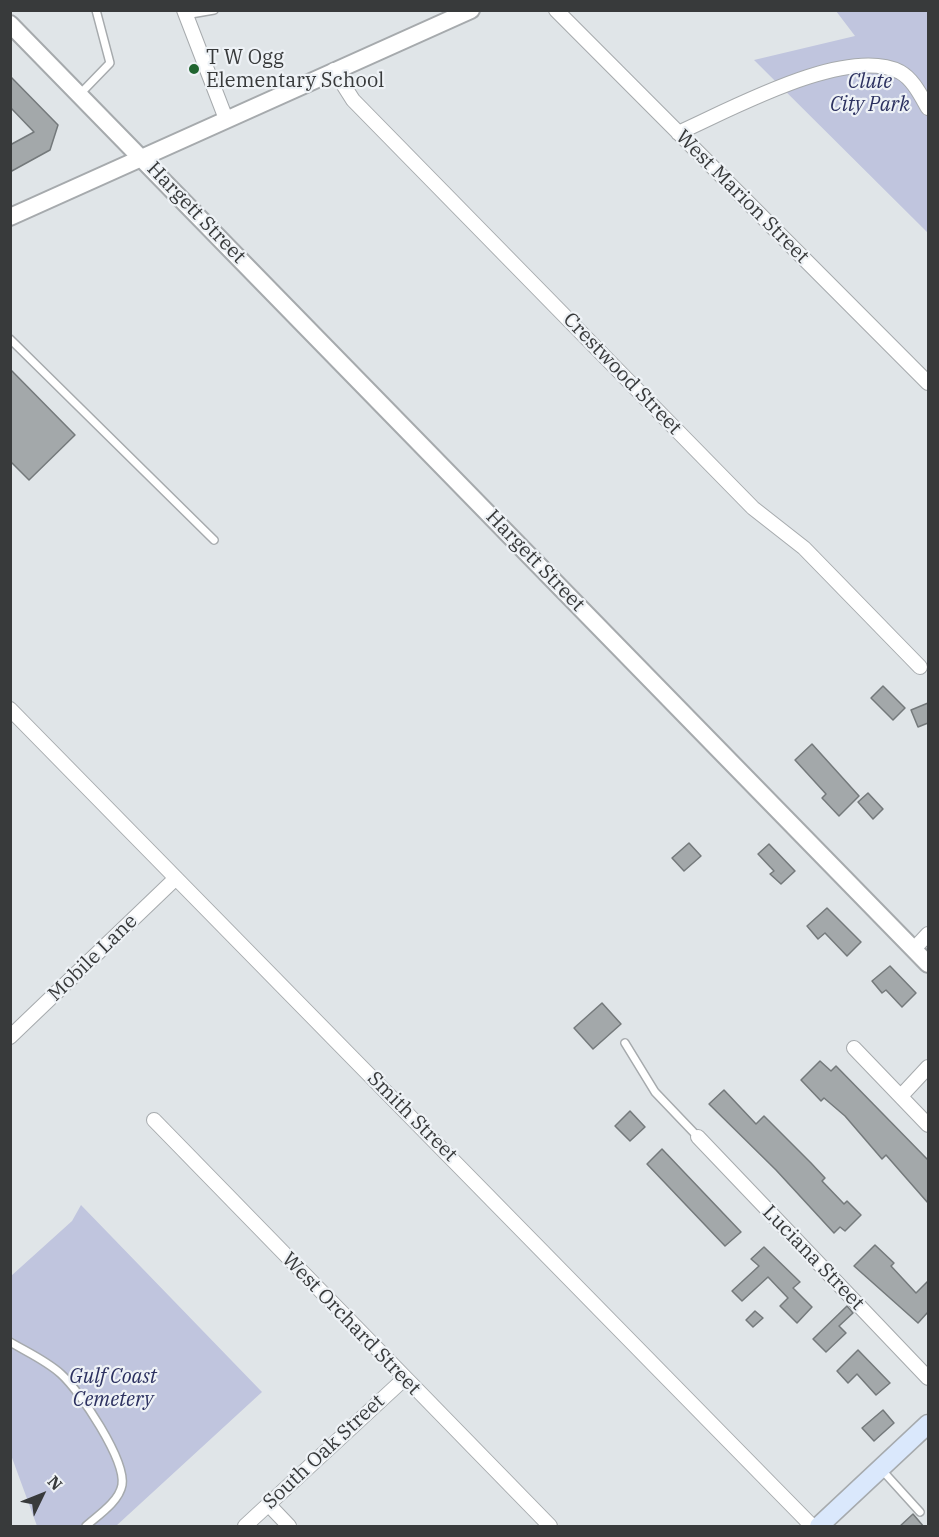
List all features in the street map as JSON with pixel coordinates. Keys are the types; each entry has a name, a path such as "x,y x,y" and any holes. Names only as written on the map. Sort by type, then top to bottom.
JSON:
{"main road":[{"path":"819,1527 928,1424"}],"street":[{"name":"West Marion Street","path":"556,10 928,383"},
{"path":"10,217 468,11"},
{"path":"185,13 226,119"},
{"name":"Hargett Street","path":"10,24 928,964"},
{"path":"678,133 806,76 848,68 881,67 903,73 928,108"},
{"name":"Crestwood Street","path":"334,70 353,100 753,508 804,548 920,667"},
{"name":"Smith Street","path":"11,709 812,1527"},
{"name":"Mobile Lane","path":"10,1038 176,878"},
{"path":"914,949 928,934"},
{"path":"854,1048 928,1125"},
{"path":"901,1096 928,1067"},
{"name":"West Orchard Street","path":"154,1120 549,1527"},
{"name":"Luciana Street","path":"698,1137 928,1378"},
{"name":"South Oak Street","path":"245,1527 404,1378"},
{"path":"268,1504 289,1527"}],"lane":[{"path":"80,94 110,63 96,10"},
{"path":"185,13 214,10"},
{"path":"10,339 214,540"},
{"path":"625,1043 655,1092 698,1137"},
{"path":"10,1342 52,1366 68,1381 117,1458 122,1485 118,1494 86,1527"},
{"path":"881,1469 920,1512"}],"green space":[{"name":"Clute City Park","path":"836,11 928,11 928,233 754,60 855,36"},
{"name":"Gulf Coast Cemetery","path":"81,1205 262,1392 116,1526 37,1526 11,1455 11,1276 72,1221"}],"building":[{"path":"10,76 58,125 50,150 10,172 10,145 34,132 10,107"},
{"path":"10,369 75,435 29,480 10,461"},
{"path":"883,686 905,708 893,720 871,698"},
{"path":"928,703 928,723 918,727 911,710"},
{"path":"812,744 859,796 839,816 822,798 826,794 795,760"},
{"path":"868,793 883,809 873,819 858,802"},
{"path":"689,843 701,856 684,871 672,858"},
{"path":"769,844 795,871 781,884 770,874 774,871 758,854"},
{"path":"827,908 861,942 847,956 825,933 818,939 807,926"},
{"path":"890,966 916,993 902,1007 886,990 882,993 872,981"},
{"path":"602,1003 621,1024 593,1049 574,1028"},
{"path":"820,1061 831,1071 836,1066 928,1160 928,1203 886,1155 882,1159 845,1116 824,1098 821,1101 801,1080"},
{"path":"724,1090 756,1124 764,1116 825,1178 822,1181 844,1204 847,1201 861,1215 845,1231 840,1227 834,1233 776,1170 709,1104"},
{"path":"630,1111 645,1127 630,1141 615,1126"},
{"path":"662,1149 741,1232 725,1246 647,1164"},
{"path":"875,1245 894,1263 891,1266 916,1293 928,1281 928,1312 918,1323 854,1266"},
{"path":"764,1247 800,1282 793,1288 812,1307 797,1323 780,1306 788,1298 768,1277 742,1301 732,1291 759,1266 751,1259"},
{"path":"847,1306 853,1313 839,1326 846,1333 826,1352 813,1339"},
{"path":"755,1311 763,1318 753,1327 746,1320"},
{"path":"858,1350 890,1383 876,1395 857,1374 848,1383 837,1371"},
{"path":"883,1410 894,1423 874,1441 862,1428"},
{"path":"913,1514 924,1527 899,1527"}],"place":[{"name":"T W Ogg Elementary School","path":"194,69"}]}
